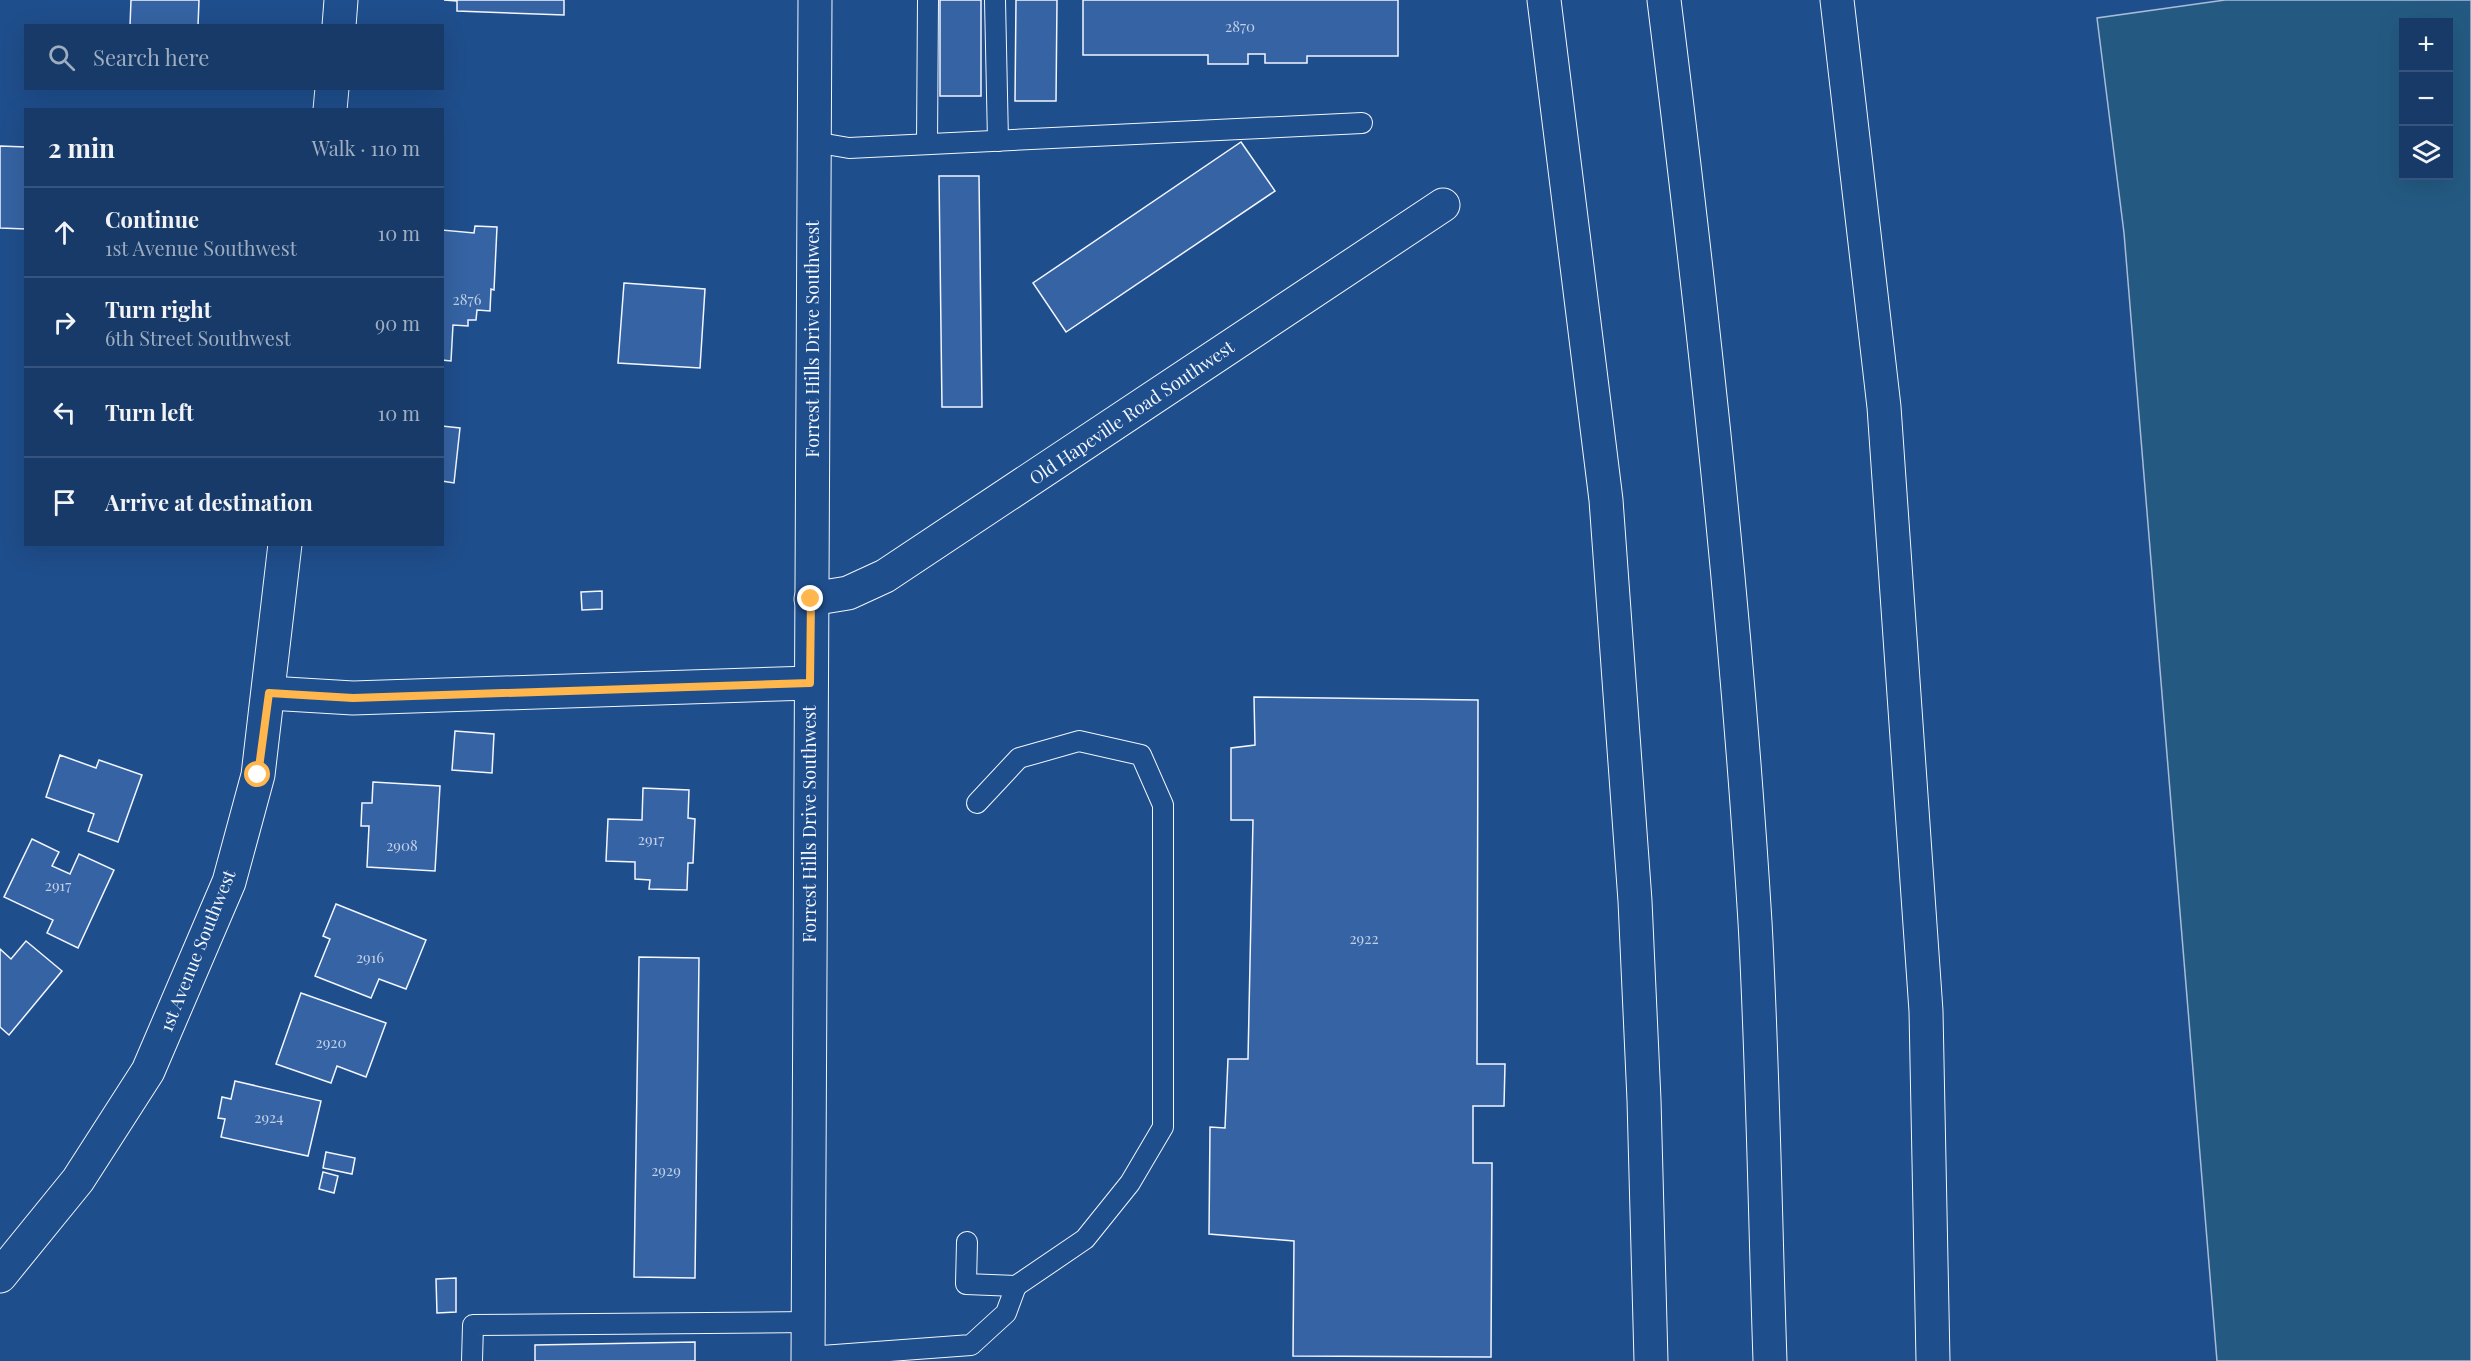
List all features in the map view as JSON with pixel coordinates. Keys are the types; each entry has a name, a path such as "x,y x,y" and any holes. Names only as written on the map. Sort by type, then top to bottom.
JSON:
{"main road":[{"path":"339,24 341,0"},
{"name":"Forrest Hills Drive Southwest","path":"808,1359 815,0"},
{"path":"1544,0 1606,500 1635,901 1644,1100 1651,1361"},
{"path":"1664,0 1700,291 1732,607 1755,924 1770,1361"},
{"path":"1837,0 1884,407 1926,1011 1933,1361"},
{"path":"330,108 332,90"},
{"name":"Old Hapeville Road Southwest","path":"811,599 848,593 885,576 1443,205"},
{"name":"1st Avenue Southwest","path":"0,1276 78,1180 148,1071 229,882 258,775 285,546"},
{"path":"269,693 353,698 810,683"}],"lane":[{"path":"927,144 928,0"},
{"path":"996,0 998,141"},
{"path":"814,142 849,148 1362,123"},
{"path":"808,1359 971,1345 1006,1313 1016,1286 1085,1239 1130,1183 1163,1127 1163,805 1141,755 1079,741 1019,758 977,803"},
{"path":"967,1242 966,1284 1016,1286"},
{"path":"472,1361 473,1325 808,1322"}],"shaded area":[{"path":"2225,0 2471,0 2471,1361 2217,1361 2124,233 2097,18"}],"building":[{"path":"131,0 199,0 198,24 130,24"},
{"path":"444,0 564,0 564,15 457,11 457,1"},
{"path":"940,0 981,0 981,96 940,96"},
{"path":"1016,0 1057,0 1056,101 1015,101"},
{"path":"1083,0 1398,0 1398,56 1307,56 1307,63 1265,63 1265,54 1248,54 1248,64 1208,64 1208,55 1083,55"},
{"path":"1241,142 1275,191 1066,332 1033,283"},
{"path":"0,146 24,147 24,229 0,228"},
{"path":"939,176 979,176 982,407 942,407"},
{"path":"475,226 497,227 494,290 491,289 490,311 477,310 476,320 468,320 468,326 453,325 451,361 444,360 444,230 474,233"},
{"path":"624,283 705,289 700,368 618,363"},
{"path":"444,426 460,428 454,483 444,481"},
{"path":"602,591 602,609 582,610 581,592"},
{"path":"1254,697 1478,700 1477,1064 1505,1064 1504,1106 1473,1106 1473,1163 1492,1163 1491,1357 1293,1356 1294,1241 1209,1234 1210,1127 1225,1128 1228,1059 1248,1059 1253,820 1231,820 1231,748 1255,745"},
{"path":"455,731 494,734 492,773 452,770"},
{"path":"60,755 96,768 99,760 142,775 118,842 88,831 94,814 46,797"},
{"path":"373,782 440,786 435,871 367,867 369,826 361,826 362,803 372,803"},
{"path":"643,788 689,790 688,818 695,819 693,863 688,863 687,890 649,889 650,880 635,879 635,862 606,861 608,819 642,820"},
{"path":"32,839 59,852 52,866 70,874 79,854 114,870 78,948 47,933 53,920 4,897"},
{"path":"336,904 426,940 406,989 379,979 371,998 315,976 330,939 323,936"},
{"path":"26,941 62,971 9,1035 0,1027 0,949 11,959"},
{"path":"639,957 699,958 695,1278 634,1277"},
{"path":"301,993 386,1023 366,1077 337,1066 331,1083 276,1064"},
{"path":"235,1081 321,1101 308,1156 221,1137 225,1119 218,1118 222,1097 231,1099"},
{"path":"326,1152 355,1158 352,1174 323,1168"},
{"path":"323,1172 338,1176 334,1193 319,1189"},
{"path":"456,1278 456,1312 437,1313 436,1279"},
{"path":"695,1342 695,1361 535,1361 535,1345"}],"route":[{"path":"258,775 269,693 353,698 810,683 811,599"}]}
